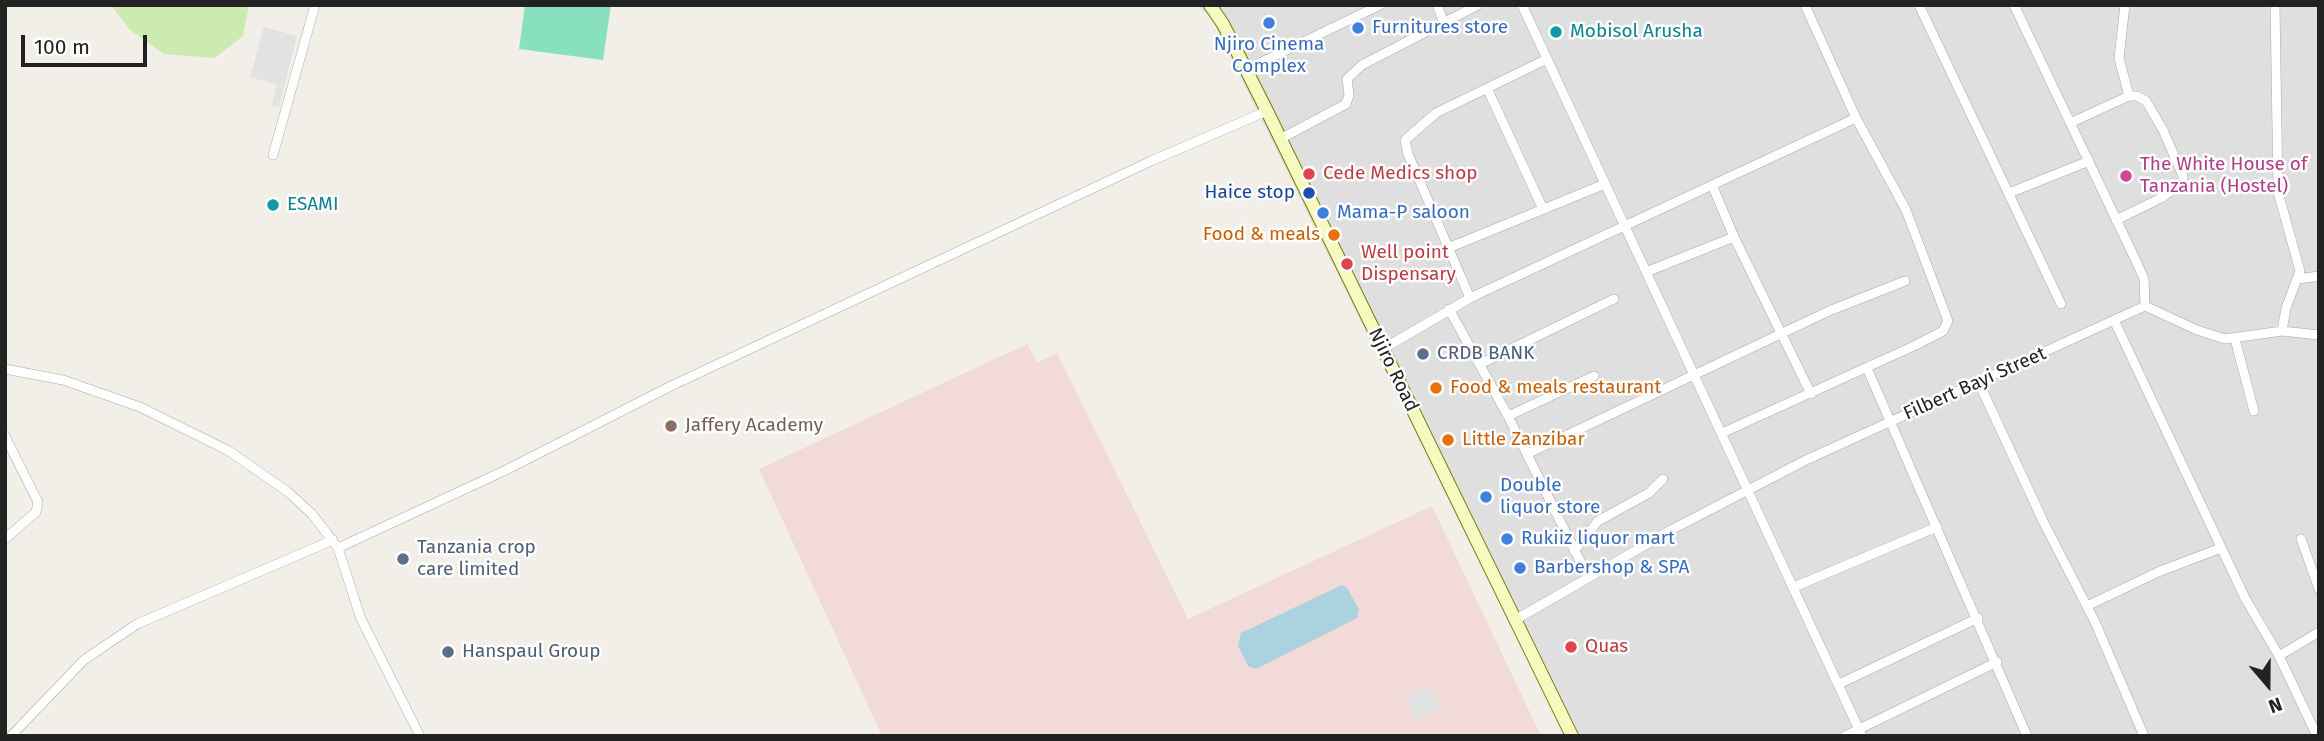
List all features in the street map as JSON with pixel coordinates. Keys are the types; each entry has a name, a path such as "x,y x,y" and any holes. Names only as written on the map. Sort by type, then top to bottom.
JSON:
{"street":[{"path":"273,155 315,5"},
{"name":"Njiro Road","path":"1210,5 1223,24 1267,111 1572,736"},
{"path":"1245,71 1380,5"},
{"path":"1437,5 1444,23"},
{"path":"1280,139 1346,104 1347,79 1354,70 1478,5"},
{"path":"1522,5 1860,732"},
{"path":"1722,433 1937,334 1948,321 1906,210 1856,118 1805,5"},
{"path":"1919,5 2061,304"},
{"path":"2014,5 2072,122 2144,279 2146,306 2205,334 2235,339 2283,331 2318,337"},
{"path":"2125,5 2119,58 2129,96"},
{"path":"2275,5 2278,192 2297,256 2298,279 2289,299 2283,331"},
{"path":"1470,298 1404,144 1407,136 1436,113 1547,59"},
{"path":"1487,88 1543,209"},
{"path":"2072,122 2129,96 2142,98 2154,111 2183,176 2183,182 2161,198 2116,220"},
{"path":"11,736 84,660 137,624 335,544 506,470 671,386 1151,161 1267,111"},
{"path":"1382,349 1470,298 1856,118"},
{"path":"2009,193 2088,161"},
{"path":"1448,248 1605,184"},
{"path":"1713,187 1734,237 1811,394"},
{"path":"1646,272 1734,237"},
{"path":"2298,279 2319,276"},
{"path":"1527,454 1829,311 1905,281"},
{"path":"1480,364 1614,299"},
{"name":"Filbert Bayi Street","path":"1515,621 1588,577 1747,490 1891,421 2146,306"},
{"path":"1448,309 1508,416 1588,577"},
{"path":"2114,320 2245,598 2279,656 2317,736"},
{"path":"2235,339 2254,411"},
{"path":"5,360 8,370 97,390 199,434 288,492 335,544 361,619 420,736"},
{"path":"1867,368 1978,618 2027,736"},
{"path":"1508,416 1594,376"},
{"path":"1979,383 2043,521 2087,606 2144,736"},
{"path":"5,436 38,502 36,512 5,539"},
{"path":"1574,551 1598,522 1649,493 1663,479"},
{"path":"1794,587 1937,527"},
{"path":"2301,539 2319,589"},
{"path":"2087,606 2221,548"},
{"path":"1839,684 1978,618"},
{"path":"2279,656 2319,632"},
{"path":"1845,736 1860,732 1997,662"}],"shaded area":[{"path":"1196,5 2319,5 2319,736 1565,736 1211,17"},
{"path":"264,27 297,36 279,107 272,105 277,85 250,77"},
{"path":"1027,344 1037,363 1057,353 1188,619 1432,506 1541,736 882,736 759,469"},
{"path":"1430,686 1441,708 1415,720 1404,698"}],"green space":[{"path":"111,5 249,5 243,36 215,58 164,54 130,30"},
{"path":"525,5 611,5 603,60 519,49"}],"water":[{"path":"1342,585 1347,588 1359,609 1357,618 1256,669 1248,666 1238,646 1241,633"}],"place":[{"name":"Njiro Cinema Complex","path":"1269,23"},
{"name":"Furnitures store","path":"1358,28"},
{"name":"Mobisol Arusha","path":"1556,32"},
{"name":"Cede Medics shop","path":"1309,174"},
{"name":"The White House of Tanzania (Hostel)","path":"2126,176"},
{"name":"Haice stop","path":"1309,193"},
{"name":"ESAMI","path":"273,205"},
{"name":"Mama-P saloon","path":"1323,213"},
{"name":"Food & meals","path":"1334,235"},
{"name":"Well point Dispensary","path":"1347,264"},
{"name":"CRDB BANK","path":"1423,354"},
{"name":"Food & meals restaurant","path":"1436,388"},
{"name":"Jaffery Academy","path":"671,426"},
{"name":"Little Zanzibar","path":"1448,440"},
{"name":"Double liquor store","path":"1486,497"},
{"name":"Rukiiz liquor mart","path":"1507,539"},
{"name":"Tanzania crop care limited","path":"403,559"},
{"name":"Barbershop & SPA","path":"1520,568"},
{"name":"Quas","path":"1571,647"},
{"name":"Hanspaul Group","path":"448,652"}]}
